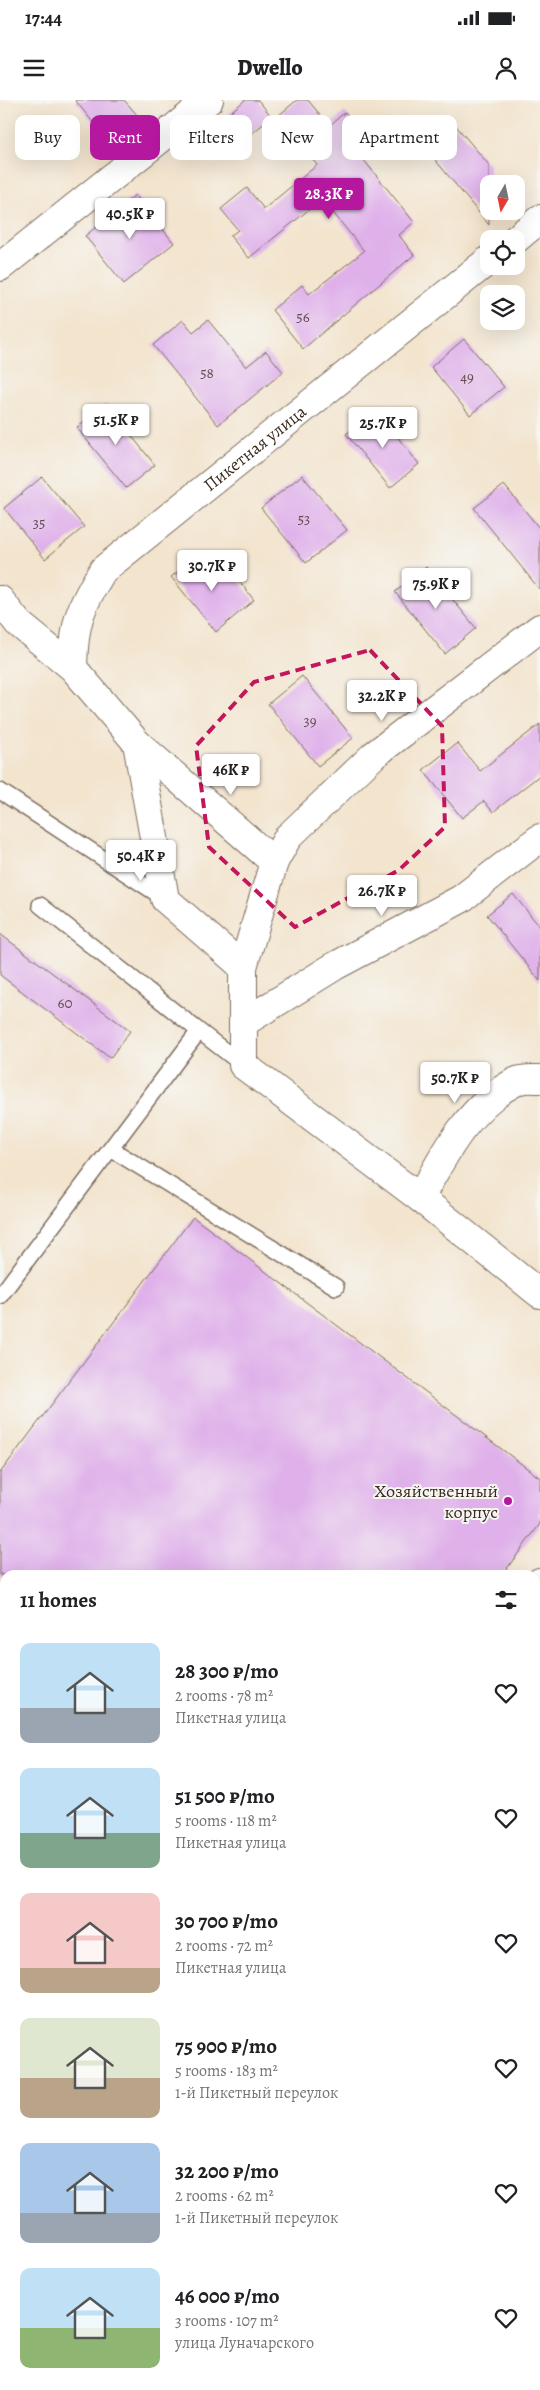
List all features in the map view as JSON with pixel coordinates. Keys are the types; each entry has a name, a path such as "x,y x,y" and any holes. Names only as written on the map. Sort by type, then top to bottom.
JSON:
{"street":[{"path":"0,267 209,100"},
{"path":"525,232 540,219"},
{"name":"Пикетная улица","path":"73,668 73,634 84,601 103,570 480,267"},
{"path":"0,600 18,623 73,668 137,743 274,862"},
{"path":"540,628 374,755 288,837 274,862 243,967 242,1023 243,1065 420,1198 540,1294"},
{"path":"137,743 165,899 243,967"},
{"path":"242,1023 335,966 461,899 540,838"},
{"path":"420,1198 440,1162 477,1110 518,1080 540,1079"}],"lane":[{"path":"0,790 165,899"},
{"path":"40,905 243,1065"},
{"path":"0,1296 199,1032"},
{"path":"111,1149 336,1286"}],"highlighted area":[{"path":"370,650 442,726 445,827 399,870 295,927 209,847 196,746 254,682"}],"building":[{"path":"75,100 124,100 137,115 90,115 90,119"},
{"path":"245,100 258,100 270,115 262,115 262,125 252,133 252,115 227,115"},
{"path":"297,100 308,100 320,115 279,115"},
{"path":"345,112 347,115 342,115 342,160 364,160 414,222 399,235 414,255 303,349 272,310 302,285 309,294 364,251 322,199 249,258 230,236 238,230 221,209 247,188 264,209 317,165 313,160 332,160 332,123"},
{"path":"457,127 489,165 489,175 480,175 480,214 435,160 457,160"},
{"path":"135,195 174,243 124,284 85,236"},
{"path":"183,320 193,332 208,320 246,367 266,351 283,372 218,425 153,345"},
{"path":"464,339 504,387 470,415 431,367"},
{"path":"106,404 155,465 126,488 77,428"},
{"path":"376,410 419,464 390,488 346,434"},
{"path":"302,475 347,530 306,563 261,508"},
{"path":"42,477 84,527 45,559 4,508"},
{"path":"504,485 540,529 540,590 474,508"},
{"path":"202,553 224,580 232,572 254,600 216,632 171,577"},
{"path":"426,567 476,628 445,654 395,592"},
{"path":"302,676 353,738 318,766 268,704"},
{"path":"540,724 540,775 493,812 484,801 462,818 423,770 457,743 480,771"},
{"path":"513,894 540,927 540,981 487,915"},
{"path":"0,934 130,1031 110,1058 0,975"},
{"path":"193,1217 540,1478 540,1524 506,1570 0,1570 0,1473"}],"place":[{"name":"Хозяйственный корпус","path":"508,1501"}]}
